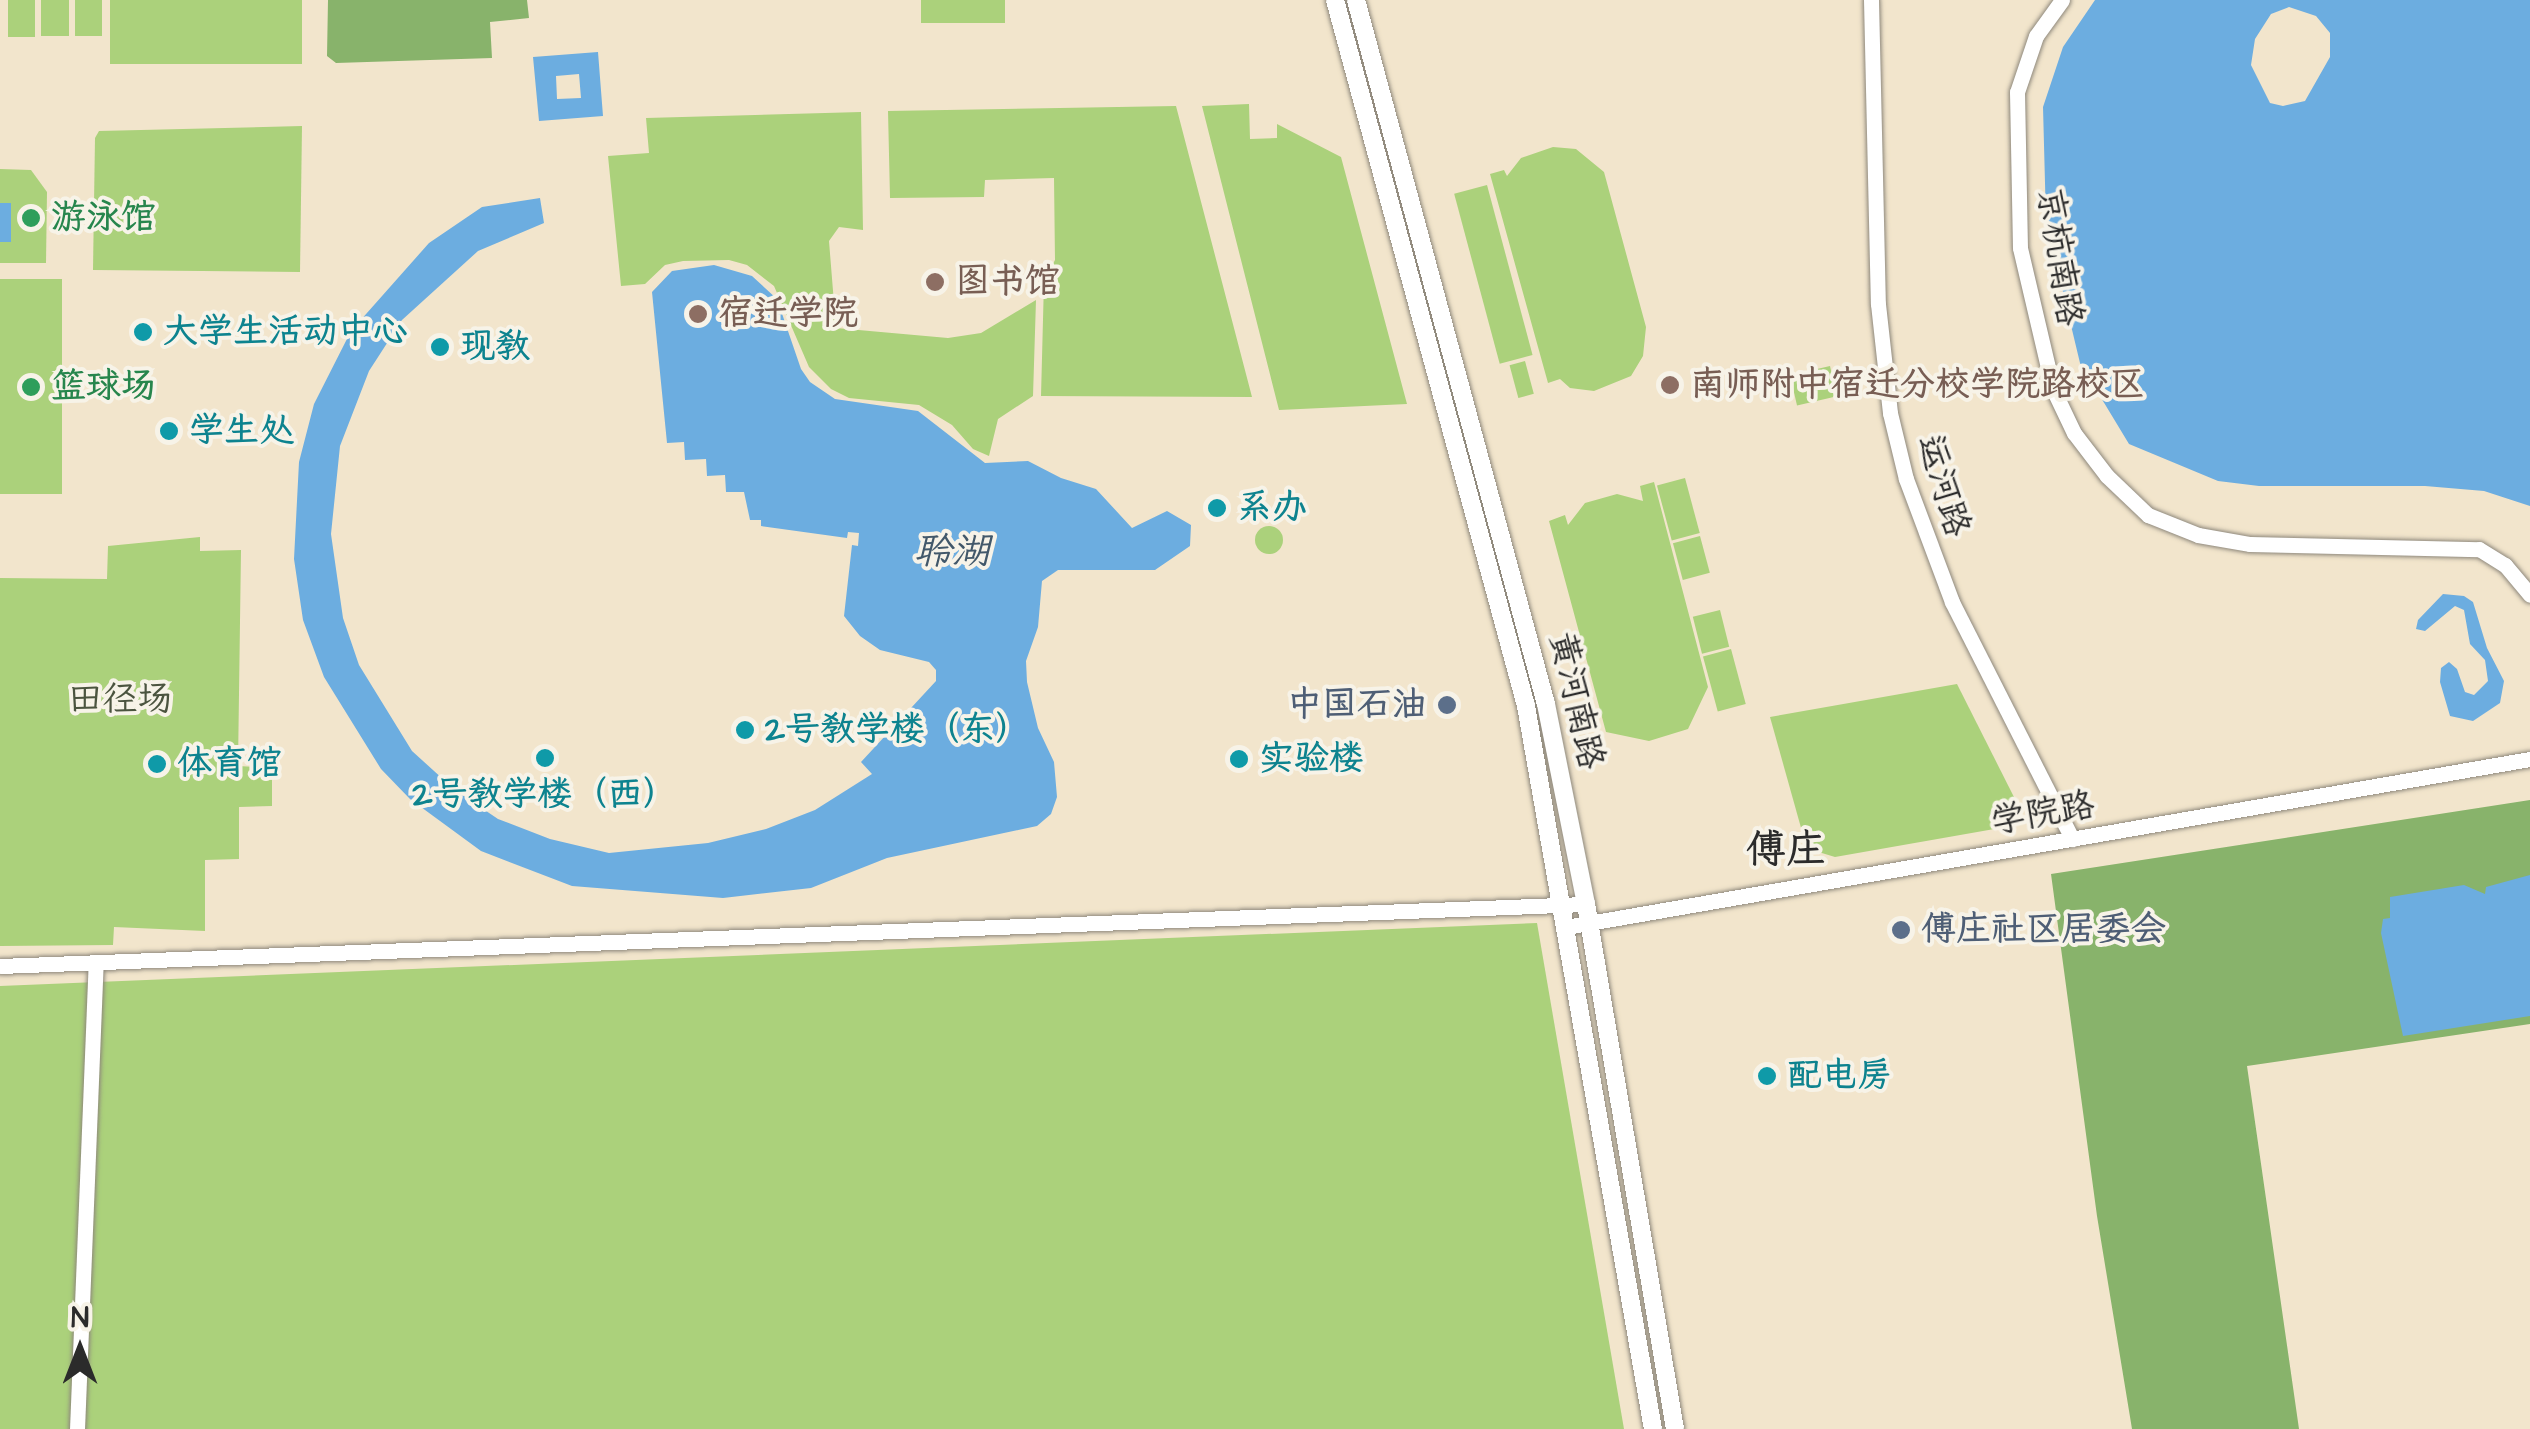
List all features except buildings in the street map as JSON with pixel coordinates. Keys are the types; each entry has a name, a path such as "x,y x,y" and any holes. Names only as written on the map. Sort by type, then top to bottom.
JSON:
{"main road":[{"name":"黄河南路","path":"1334,0 1526,706 1653,1429"},
{"name":"黄河南路","path":"1356,0 1546,704 1586,904 1676,1429"}],"street":[{"name":"运河路","path":"1872,0 1878,304 1894,429 1926,540 1952,602 2072,839"},
{"name":"京杭南路","path":"2062,0 2036,36 2017,92 2020,248 2054,389 2074,432 2107,476 2148,515 2198,536 2250,544 2479,549 2505,566 2530,595"},
{"name":"学院路","path":"1566,927 2530,759"},
{"path":"0,966 1586,904"},
{"path":"77,1429 96,962"}],"green space":[{"path":"8,0 35,0 35,37 8,37"},
{"path":"41,0 69,0 69,36 41,36"},
{"path":"75,0 102,0 102,36 75,36"},
{"path":"110,0 302,0 302,64 110,64"},
{"path":"328,0 527,0 529,18 490,22 492,58 336,63 327,56"},
{"path":"921,0 1005,0 1005,23 921,23"},
{"path":"1249,104 1250,139 1277,138 1277,124 1341,157 1407,404 1279,410 1202,106"},
{"path":"1176,106 1252,397 1041,396 1044,281 1055,260 1054,178 985,180 984,197 890,198 888,111"},
{"path":"861,112 863,230 839,227 829,241 836,328 948,338 981,333 1036,300 1033,396 998,419 989,456 973,449 952,425 919,405 849,398 831,389 809,367 774,286 747,265 729,260 683,261 665,265 645,284 621,286 608,156 649,153 646,118"},
{"path":"302,126 300,272 93,270 95,138 99,131"},
{"path":"1553,147 1576,149 1604,172 1646,327 1643,356 1631,376 1594,391 1570,388 1560,379 1548,383 1490,174 1504,170 1507,176 1521,158"},
{"path":"0,169 31,170 47,192 46,263 0,263"},
{"path":"1487,185 1533,355 1500,364 1454,194"},
{"name":"篮球场","path":"0,279 62,279 62,494 0,494"},
{"path":"1525,361 1534,394 1518,398 1510,365"},
{"path":"1830,366 1837,396 1797,405 1790,375"},
{"path":"1685,478 1700,533 1672,541 1657,486"},
{"path":"1654,482 1708,687 1688,729 1649,741 1606,732 1549,521 1565,515 1568,525 1585,503 1617,494 1643,501 1640,486"},
{"path":"1269,526 1279,530 1283,540 1279,550 1269,554 1259,550 1255,540 1259,530"},
{"path":"1700,536 1710,573 1683,580 1673,543"},
{"name":"田径场","path":"200,537 200,551 241,550 238,766 272,768 272,806 239,807 239,859 205,860 205,931 114,927 113,945 0,946 0,578 107,579 108,546"},
{"path":"1720,610 1729,647 1702,654 1693,617"},
{"path":"1731,649 1746,704 1718,712 1703,657"},
{"path":"1957,684 2020,809 2019,818 2000,828 1835,857 1812,850 1805,842 1770,717"},
{"path":"2530,800 2530,1024 2247,1066 2299,1429 2132,1429 2097,1216 2051,874"},
{"path":"1537,923 1624,1429 0,1429 0,986"}],"water":[{"path":"2095,0 2530,0 2530,506 2484,491 2425,486 2259,486 2218,481 2129,444 2080,363 2046,221 2043,107 2063,47","holes":["2289,7 2316,16 2330,33 2330,57 2305,101 2283,106 2270,103 2251,65 2255,39 2271,14"]},
{"path":"598,52 603,116 539,121 533,57","holes":["579,74 581,98 557,99 556,76"]},
{"name":"聆湖","path":"540,198 544,223 478,251 402,320 369,371 340,446 331,534 343,618 359,665 412,751 455,790 498,819 550,839 609,853 708,843 766,829 815,810 872,774 861,762 936,681 936,670 929,662 880,650 860,636 844,616 852,545 858,546 859,533 848,532 847,538 761,526 761,520 750,520 744,492 726,492 725,475 707,476 706,459 685,460 684,442 667,443 652,292 672,271 714,265 752,276 777,299 801,369 810,382 835,399 918,411 985,463 1028,461 1061,478 1096,489 1132,528 1167,511 1191,525 1190,546 1155,570 1058,570 1042,581 1038,627 1026,661 1027,682 1038,728 1054,762 1057,797 1051,814 1037,826 887,858 811,888 723,898 572,886 481,851 410,799 381,769 324,677 303,620 294,559 299,462 314,404 351,331 429,243 482,207"},
{"path":"0,203 11,203 11,242 0,242"},
{"path":"2443,594 2464,596 2473,602 2487,648 2504,681 2500,703 2473,721 2450,716 2440,682 2441,668 2449,662 2457,669 2465,692 2474,695 2488,681 2485,660 2470,644 2464,610 2455,606 2425,631 2416,629 2418,620"},
{"path":"2530,875 2530,1016 2403,1036 2381,933 2383,919 2390,918 2390,897 2464,885 2485,894 2486,887"}],"place":[{"name":"游泳馆","path":"31,218"},
{"name":"图书馆","path":"935,282"},
{"name":"宿迁学院","path":"698,314"},
{"name":"大学生活动中心","path":"143,332"},
{"name":"现教","path":"440,347"},
{"name":"南师附中宿迁分校学院路校区","path":"1670,385"},
{"name":"篮球场","path":"31,387"},
{"name":"学生处","path":"169,431"},
{"name":"系办","path":"1217,508"},
{"name":"中国石油","path":"1447,705"},
{"name":"2号教学楼（东）","path":"745,730"},
{"name":"2号教学楼（西）","path":"545,758"},
{"name":"实验楼","path":"1239,759"},
{"name":"体育馆","path":"157,764"},
{"name":"傅庄社区居委会","path":"1901,930"},
{"name":"配电房","path":"1767,1076"}],"district":[{"name":"傅庄","path":"1786,851"}]}
